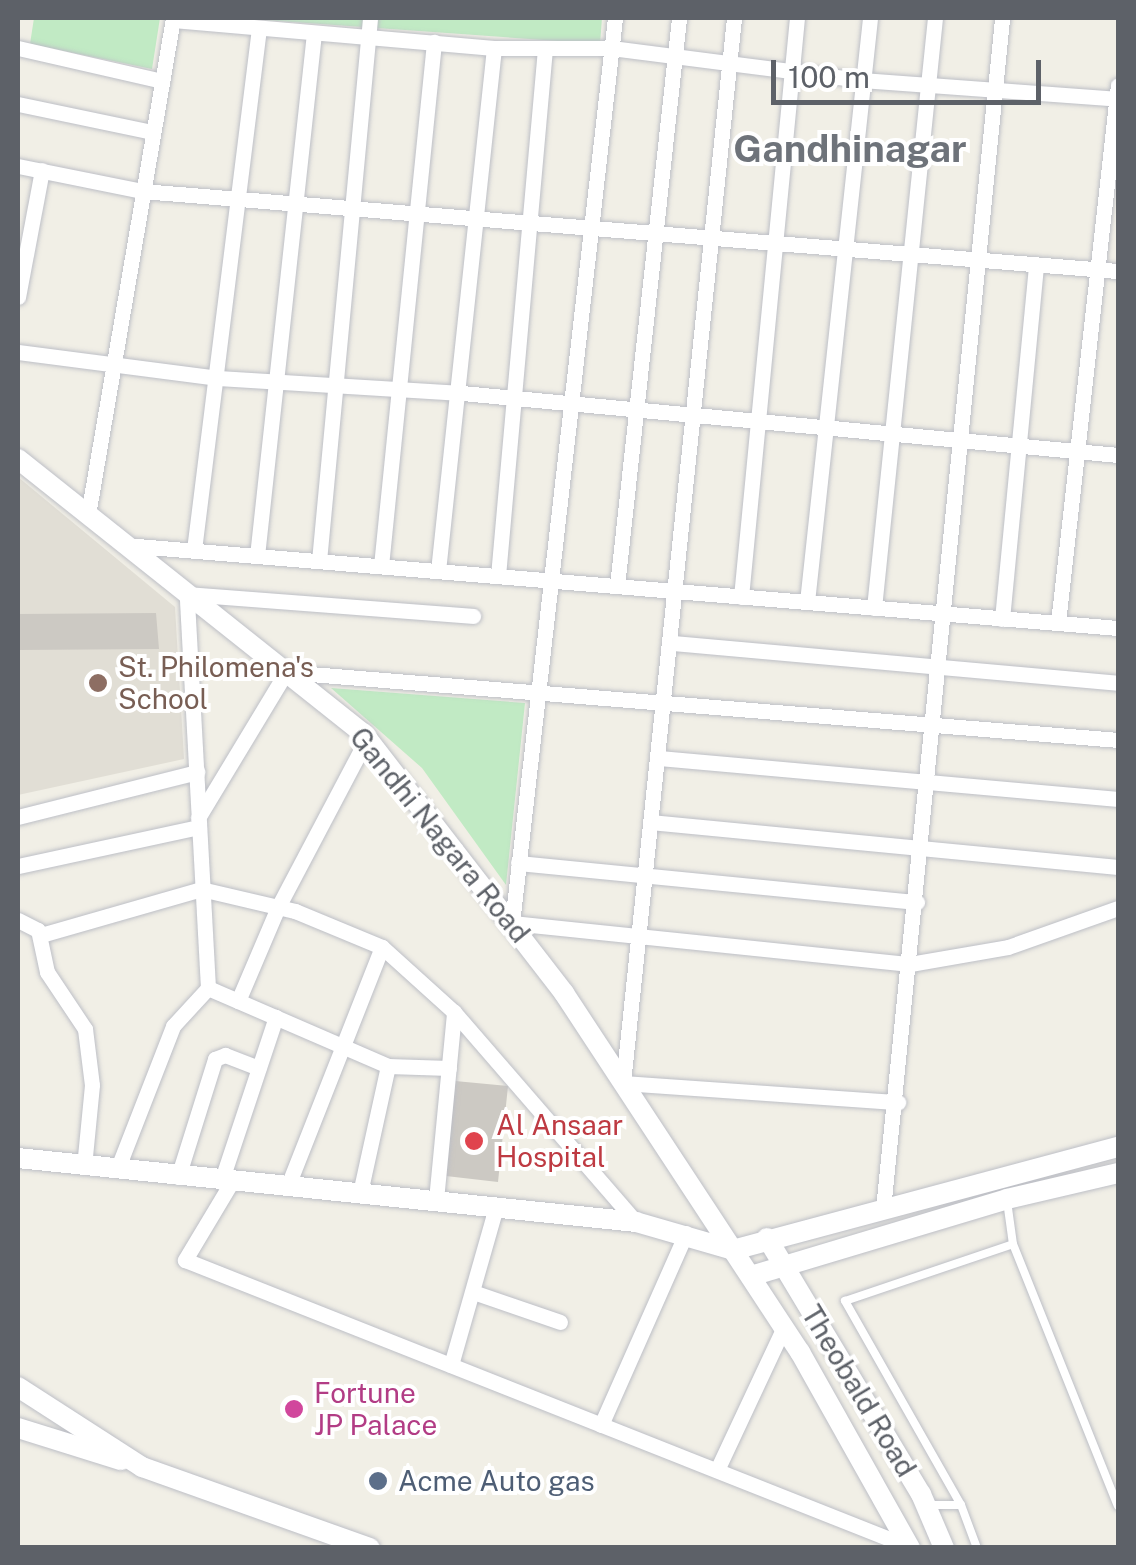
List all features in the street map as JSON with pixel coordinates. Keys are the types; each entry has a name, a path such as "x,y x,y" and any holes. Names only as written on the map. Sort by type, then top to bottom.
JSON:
{"main road":[{"name":"Gandhi Nagara Road","path":"18,460 368,738 512,922 733,1250"},
{"path":"18,1158 636,1222 686,1233 733,1250 766,1238 1118,1147"},
{"path":"750,1276 1007,1199 1118,1173"},
{"name":"Theobald Road","path":"766,1238 926,1505 944,1548"},
{"name":"Theobald Road","path":"733,1250 784,1327 910,1548"},
{"path":"18,1387 142,1466"},
{"path":"18,1428 142,1466 370,1548"}],"street":[{"path":"320,561 333,385 354,209 370,18"},
{"path":"614,18 575,406 512,922 910,964 1008,947 1118,908"},
{"path":"617,586 633,410 679,18"},
{"path":"734,18 666,703 643,877 623,1083 898,1102"},
{"path":"741,596 797,18"},
{"path":"807,602 870,18"},
{"path":"874,608 935,18"},
{"path":"883,1209 898,1102 1002,18"},
{"path":"88,515 173,19 494,48 611,48 862,80 1118,99"},
{"path":"194,550 242,200 259,28"},
{"path":"258,556 314,33"},
{"path":"381,566 434,42"},
{"path":"18,48 162,81"},
{"path":"438,571 462,393 494,48"},
{"path":"498,576 545,48"},
{"path":"1058,623 1118,85"},
{"path":"18,104 152,132"},
{"path":"18,166 142,192 1118,271"},
{"path":"18,297 42,170"},
{"path":"1002,618 1036,265"},
{"path":"18,352 218,378 462,393 1118,455"},
{"path":"125,545 1118,628"},
{"path":"117,1170 172,1026 208,988 187,594 473,616"},
{"path":"672,643 1118,683"},
{"path":"18,866 198,822 286,672 1118,740"},
{"path":"238,1001 278,907 368,738"},
{"path":"659,758 1118,799"},
{"path":"18,817 196,772"},
{"path":"650,822 1118,867"},
{"path":"518,863 917,902"},
{"path":"18,920 41,935 201,889 278,907 382,947 454,1012 636,1222"},
{"path":"41,935 46,972 71,1001 90,1050 92,1114 84,1166"},
{"path":"287,1188 382,947"},
{"path":"208,988 388,1066 449,1068"},
{"path":"436,1200 454,1012"},
{"path":"276,1018 226,1182 186,1260 910,1548"},
{"path":"178,1177 215,1059 225,1055 260,1068"},
{"path":"360,1193 388,1066"},
{"path":"451,1365 496,1206"},
{"path":"601,1425 686,1233"},
{"path":"473,1292 560,1322"},
{"path":"717,1470 784,1327"}],"lane":[{"path":"1007,1199 1013,1244 1118,1506"},
{"path":"977,1548 961,1505 845,1302 1013,1244"},
{"path":"926,1505 961,1505"}],"shaded area":[{"name":"St. Philomena's School","path":"18,477 175,607 184,759 18,795"}],"green space":[{"path":"34,18 160,18 152,69 30,44"},
{"path":"238,18 602,18 600,44"},
{"path":"331,688 525,703 506,885 422,768"}],"building":[{"path":"156,613 159,649 18,650 18,614"},
{"path":"455,1081 508,1086 498,1182 446,1176"}],"place":[{"name":"St. Philomena's School","path":"98,683"},
{"name":"Al Ansaar Hospital","path":"474,1141"},
{"name":"Fortune JP Palace","path":"294,1409"},
{"name":"Acme Auto gas","path":"378,1481"}],"district":[{"name":"Gandhinagar","path":"850,149"}]}
